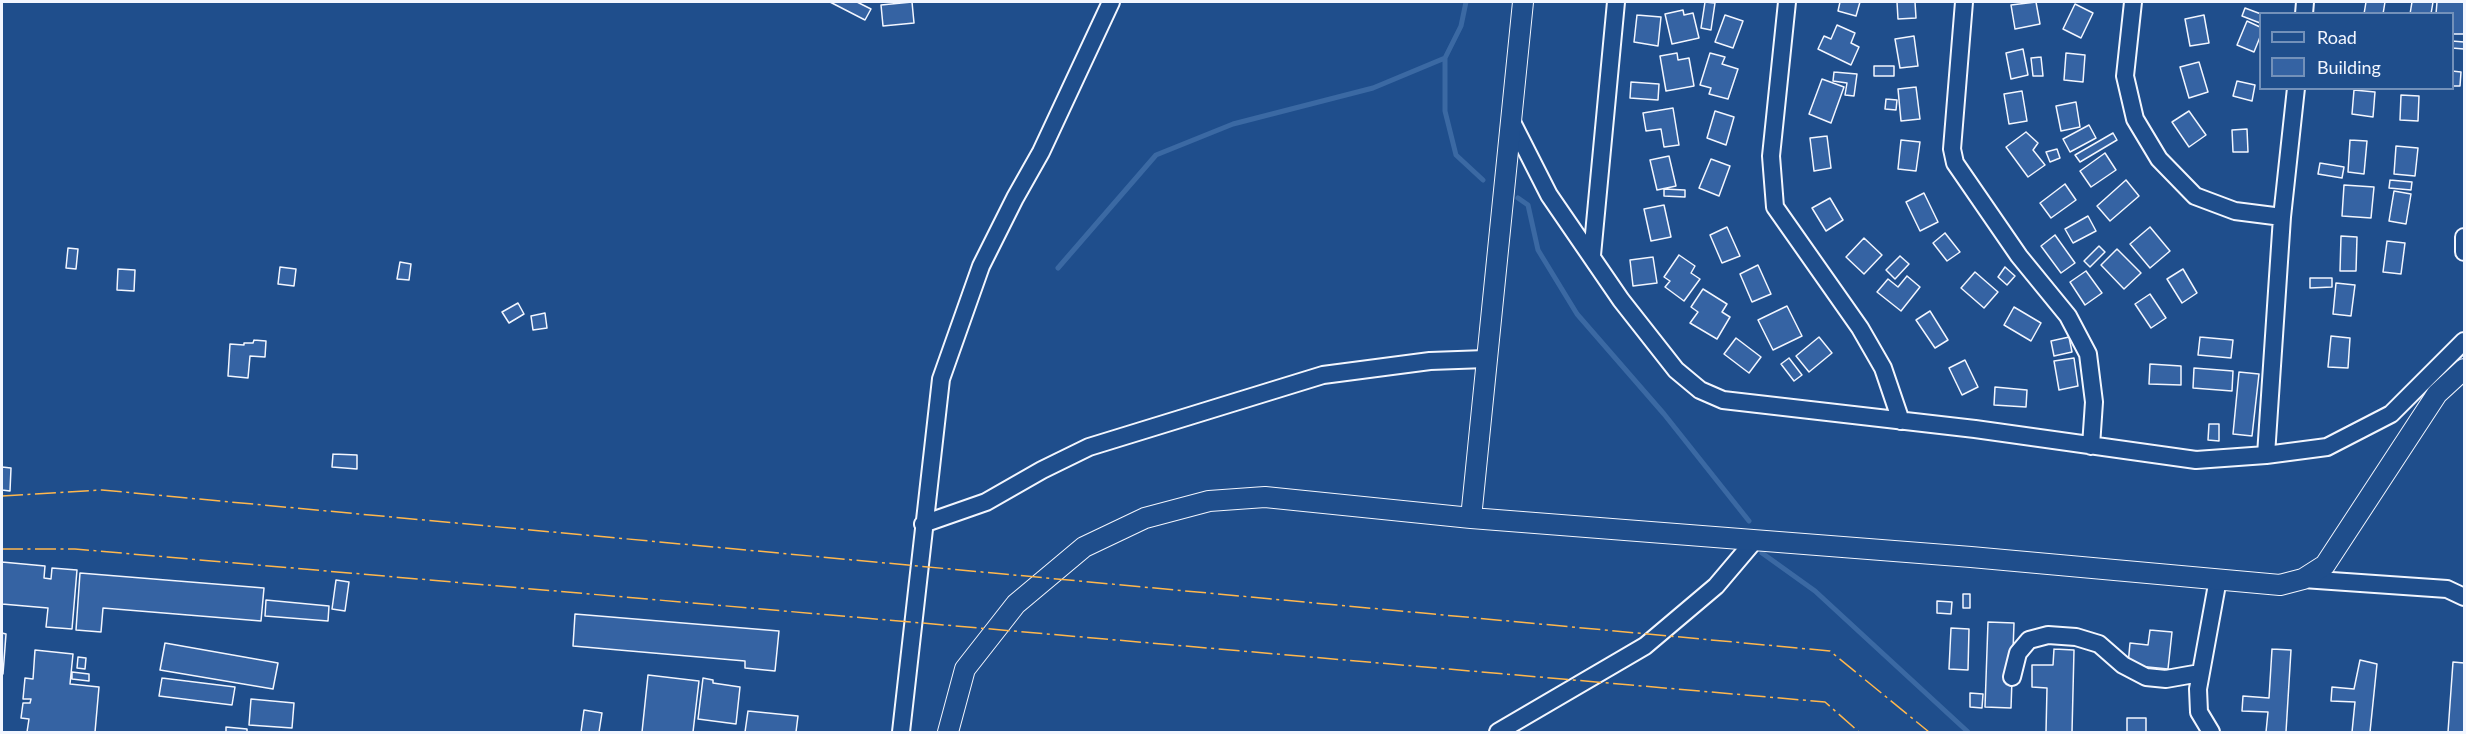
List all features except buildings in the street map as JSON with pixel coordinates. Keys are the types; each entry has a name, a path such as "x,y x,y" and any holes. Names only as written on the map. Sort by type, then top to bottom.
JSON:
{"street":[{"path":"901,732 923,524 942,379 981,266 1041,152 1111,2"},
{"path":"1471,518 1523,2"},
{"path":"1592,255 1616,2"},
{"path":"1788,2 1771,156 1775,207 1860,327 1883,368 1901,421"},
{"path":"1964,2 1952,149 1955,163 2019,256 2068,316 2088,354 2094,402 2091,446"},
{"path":"2133,2 2125,76 2135,119 2159,159 2194,196 2235,211 2282,216"},
{"path":"2266,455 2282,216 2296,90"},
{"path":"1511,120 1549,195 1592,255 1609,284 1676,370 1700,390 1723,400 2196,460 2266,455 2327,447 2391,414 2464,341"},
{"path":"2464,237 2464,252"},
{"path":"923,524 986,502 1042,470 1089,447 1323,375 1430,361 1486,359"},
{"path":"953,729 965,669 1016,604 1084,547 1145,518 1209,501 1266,497 1471,518 2280,585 2303,579 2325,565 2437,394 2464,369"},
{"path":"1498,732 1646,646 1716,586 1755,540"},
{"path":"2211,732 2199,712 2198,689 2218,579"},
{"path":"2303,579 2447,589 2464,597"},
{"path":"2012,677 2018,653 2029,640 2048,635 2076,637 2099,644 2123,665 2146,677 2166,679 2200,673"}],"waterway":[{"path":"1058,268 1156,155 1233,124 1373,88 1445,58 1461,26 1466,2"},
{"path":"1445,58 1445,111 1456,155 1483,180"},
{"path":"1518,198 1528,205 1538,250 1577,314 1664,414 1749,521"},
{"path":"1762,553 1815,591 1968,732"}],"power":[{"path":"2,496 102,490 1830,651 1929,732"},
{"path":"2,549 75,549 1825,702 1859,732"}]}
